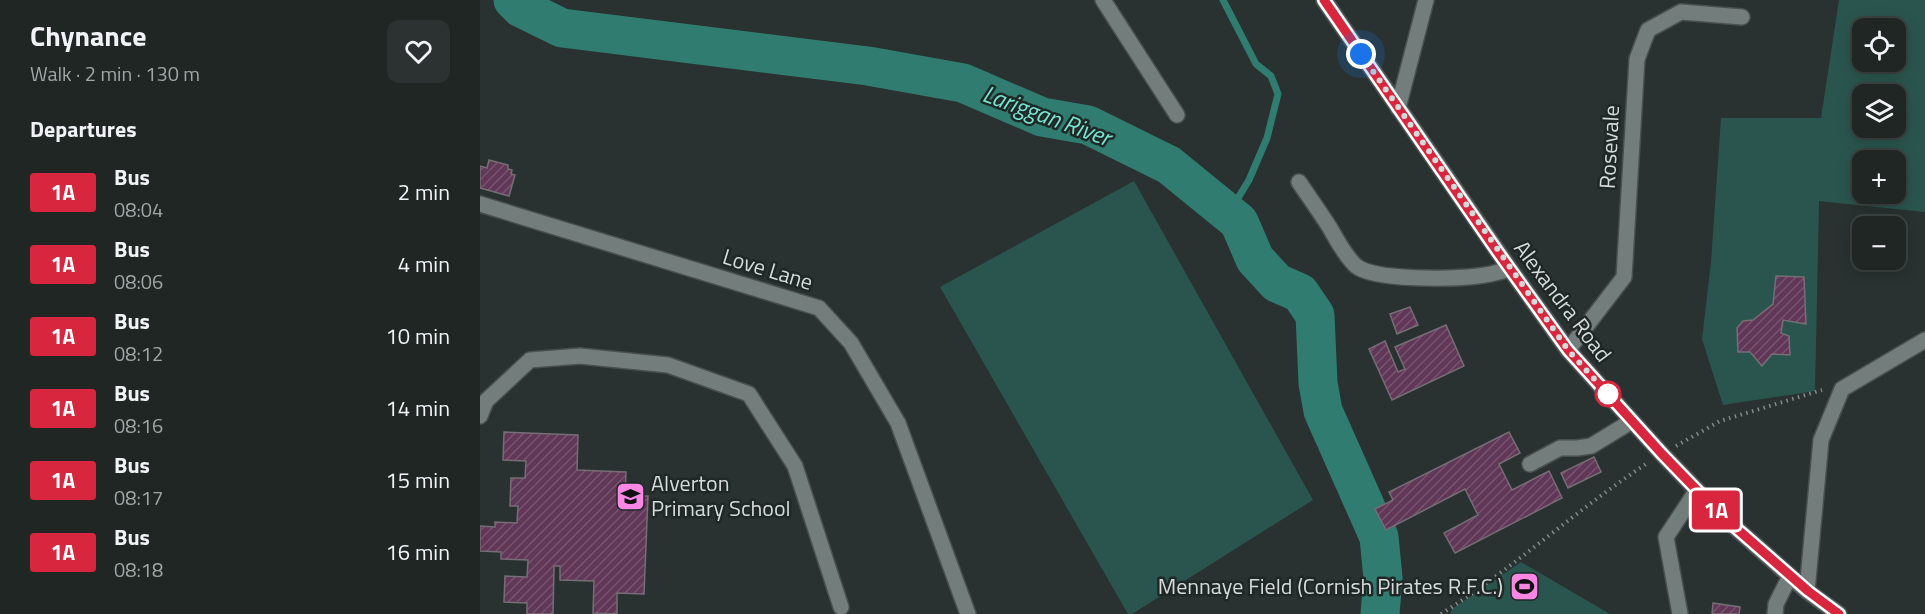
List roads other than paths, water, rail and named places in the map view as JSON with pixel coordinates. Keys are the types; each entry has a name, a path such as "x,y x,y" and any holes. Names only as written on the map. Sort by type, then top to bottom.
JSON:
{"street":[{"path":"1103,0 1177,116"},
{"name":"Alexandra Road","path":"1324,0 1568,350 1720,514 1808,591 1839,614"},
{"path":"1398,108 1426,0"},
{"name":"Rosevale","path":"1568,350 1624,277 1637,59 1648,30 1681,12 1742,17"},
{"path":"1299,182 1346,253 1356,266 1367,272 1409,277 1456,277 1480,276 1510,269"},
{"name":"Love Lane","path":"480,204 819,308 851,342 898,423 968,614"},
{"path":"1808,591 1821,440 1842,388 1925,340"},
{"path":"480,416 486,401 530,360 580,356 668,365 749,394 795,466 842,607"},
{"path":"1530,464 1560,448 1591,446 1632,421"},
{"path":"1680,614 1666,537 1697,490"},
{"path":"1775,614 1776,604 1791,576"}],"waterway":[{"name":"Lariggan River","path":"513,0 521,8 562,28 868,66 963,83 1042,117 1088,125 1169,165 1239,222 1255,259 1277,283 1300,293 1315,315 1318,383 1323,411 1379,537 1383,578 1380,614"},
{"path":"1223,0 1256,64 1271,76 1278,94 1267,138 1249,180 1235,203 1239,222"}],"place":[{"name":"Alverton Primary School","path":"630,496"},
{"name":"Mennaye Field (Cornish Pirates R.F.C.)","path":"1524,586"}]}
